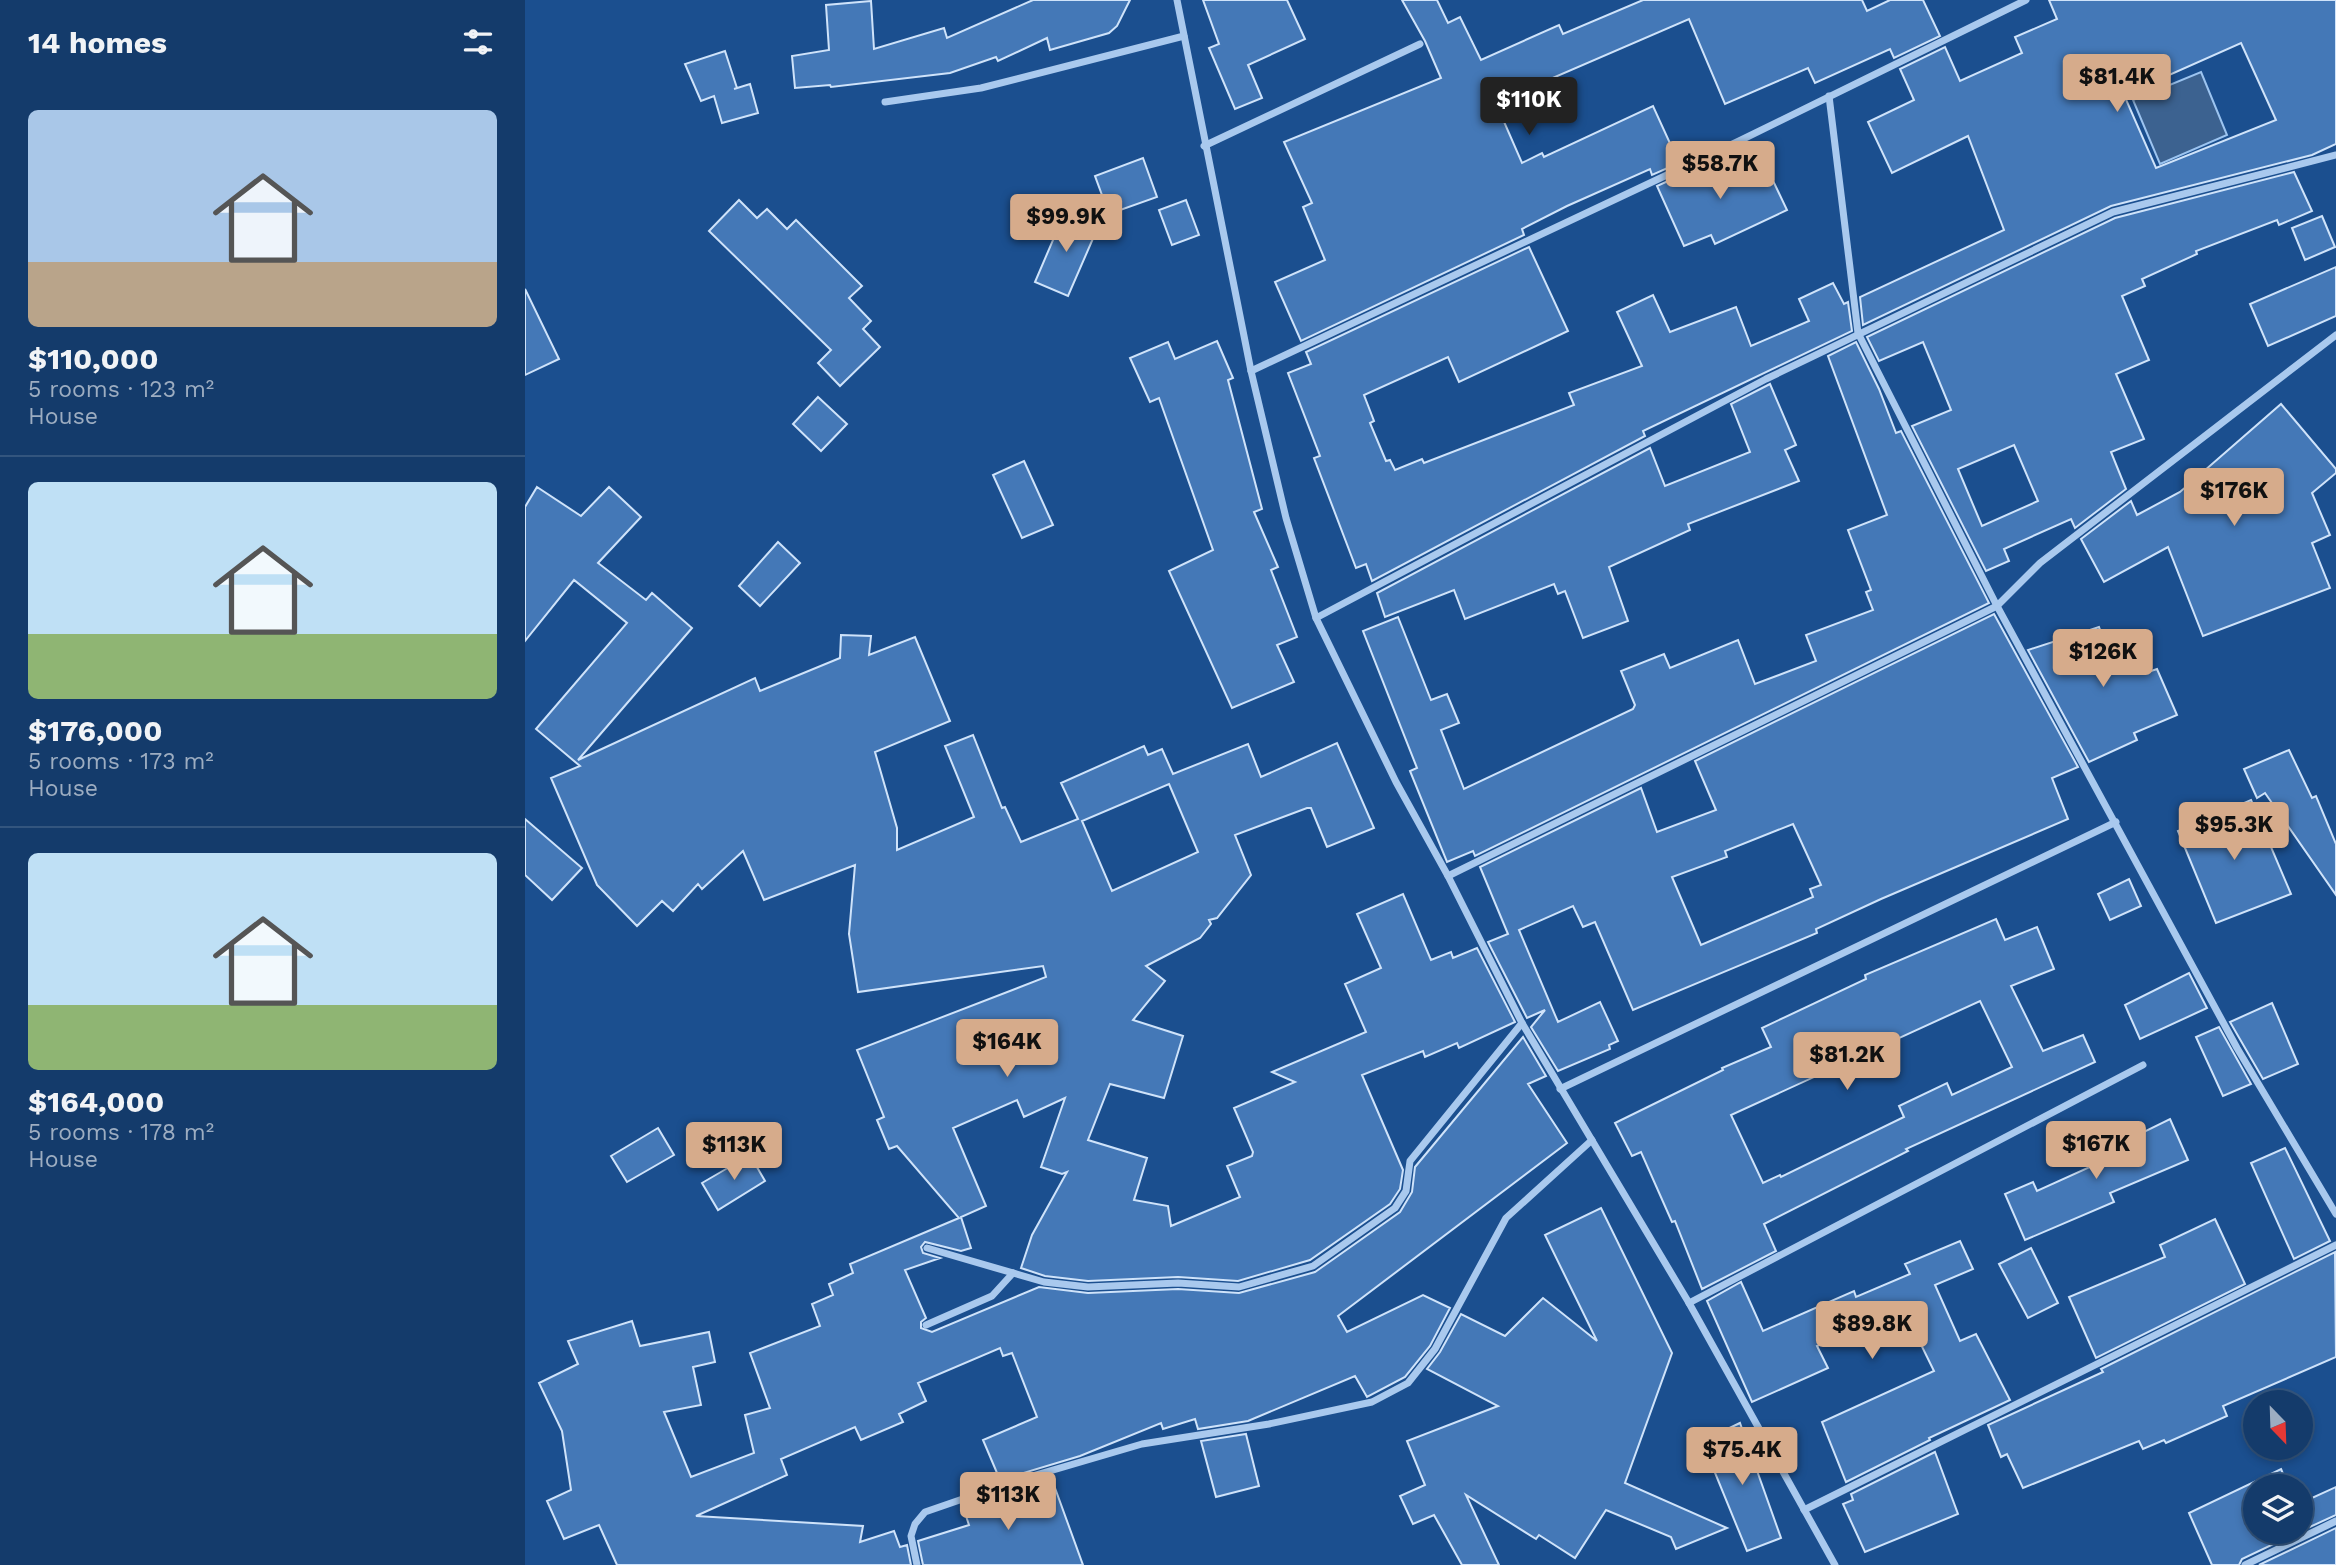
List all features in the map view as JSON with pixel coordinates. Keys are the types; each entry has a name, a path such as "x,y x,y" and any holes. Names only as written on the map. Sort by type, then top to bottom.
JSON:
{"street":[{"path":"1177,0 1251,371 1286,518 1316,618 1396,782 1448,876 1522,1023 1689,1303 1835,1565"},
{"path":"1251,371 2026,0"},
{"path":"885,102 981,88 1184,36"},
{"path":"1204,146 1420,44"},
{"path":"1829,96 1858,333 1997,606 2237,1048 2336,1214"},
{"path":"1316,618 1858,333 2113,212 2336,155"},
{"path":"1448,876 1997,606 2040,564 2336,335"},
{"path":"1560,1089 2116,822"},
{"path":"927,1248 1044,1282 1088,1287 1178,1283 1239,1287 1313,1266 1395,1208 1406,1191 1410,1161 1522,1023"},
{"path":"1689,1303 2143,1065"},
{"path":"917,1565 911,1535 915,1524 925,1512 1009,1483 1142,1444 1269,1424 1371,1402 1408,1384 1434,1349 1506,1219 1592,1140"},
{"path":"1804,1510 2336,1245"},
{"path":"926,1325 992,1296 1013,1273"},
{"path":"2245,1565 2336,1521"}],"water":[{"path":"2201,72 2227,135 2160,164 2133,100"}],"building":[{"path":"1033,0 1130,0 1117,26 1109,33 1050,50 1047,38 998,61 996,57 950,73 831,87 795,88 792,56 829,50 826,5 871,1 874,49 944,28 947,38"},
{"path":"1203,0 1287,0 1305,39 1248,65 1262,98 1235,109 1209,48 1219,44"},
{"path":"1402,0 1437,0 1448,23 1460,17 1481,60 1559,25 1563,34 1643,0 1862,0 1867,11 1890,0 1923,0 1940,36 1894,58 1890,49 1815,83 1808,68 1725,104 1689,19 1511,96 1513,101 1498,108 1522,163 1542,153 1544,157 1653,106 1679,163 1652,175 1650,169 1567,206 1522,229 1524,235 1301,341 1275,282 1325,260 1303,207 1312,203 1284,142 1441,78 1425,41"},
{"path":"2049,0 2336,0 2336,144 2312,155 2111,206 1863,325 1860,297 2004,230 1968,136 1892,173 1868,122 1914,100 1900,69 1945,47 1960,81 2022,53 2015,37 2057,19","holes":["2241,43 2276,120 2156,168 2124,95"]},
{"path":"725,51 737,88 734,89 750,84 758,113 722,123 714,96 701,101 685,64"},
{"path":"1725,155 1737,180 1766,166 1787,210 1715,244 1711,235 1684,246 1657,186"},
{"path":"1143,158 1157,197 1109,214 1095,176"},
{"path":"2294,172 2312,211 2279,225 2277,220 2196,251 2197,254 2142,279 2145,286 2122,296 2149,360 2116,374 2144,439 2111,452 2126,489 2075,528 2071,519 2004,549 2009,561 1986,571 1912,426 1951,410 1923,342 1879,361 1867,337 2115,218","holes":["2014,445 2038,501 1982,526 1958,469"]},
{"path":"739,200 757,218 767,209 787,229 796,220 862,286 849,298 871,321 863,329 880,347 840,386 818,363 831,350 709,231"},
{"path":"1186,200 1199,235 1172,245 1159,210"},
{"path":"1065,212 1098,227 1068,296 1035,282"},
{"path":"2322,216 2335,247 2305,260 2292,228"},
{"path":"1529,247 1568,331 1459,382 1448,357 1364,395 1374,421 1370,423 1386,461 1390,460 1395,470 1422,459 1424,463 1574,405 1569,393 1642,366 1617,312 1653,295 1670,332 1736,307 1751,346 1809,321 1799,299 1833,283 1844,304 1848,302 1852,331 1643,431 1645,436 1372,581 1366,564 1356,568 1314,458 1320,456 1288,373 1311,364 1306,352"},
{"path":"2336,267 2336,316 2268,346 2250,304"},
{"path":"525,289 559,359 525,375"},
{"path":"1217,341 1233,378 1228,380 1262,509 1254,512 1278,567 1271,570 1297,637 1277,645 1294,682 1232,708 1169,571 1213,550 1159,398 1150,402 1130,358 1168,342 1175,359"},
{"path":"1856,342 1879,389 1896,433 1901,431 1989,603 1475,856 1473,851 1447,862 1410,771 1417,768 1363,631 1398,617 1431,700 1447,694 1459,723 1441,730 1464,789 1633,709 1635,705 1621,671 1664,654 1670,668 1738,640 1755,684 1816,661 1806,635 1873,610 1866,592 1871,590 1848,530 1887,515 1828,356"},
{"path":"1770,384 1796,445 1785,450 1799,481 1688,524 1690,530 1609,567 1628,621 1583,638 1565,591 1558,594 1554,584 1465,619 1454,590 1385,617 1377,593 1650,448 1665,486 1750,452 1731,404"},
{"path":"818,397 847,424 821,451 793,424"},
{"path":"2281,404 2336,469 2336,473 2312,493 2330,535 2312,543 2330,588 2203,636 2168,547 2104,582 2081,539 2131,501 2137,515 2180,492"},
{"path":"1024,461 1053,525 1022,538 993,475"},
{"path":"537,487 581,516 609,487 641,517 598,563 646,600 652,593 692,628 578,760 755,678 760,691 840,658 841,635 871,636 869,655 915,637 950,721 875,752 897,828 897,850 974,817 945,746 973,735 1002,808 1005,807 1021,842 1078,819 1061,783 1144,746 1148,755 1162,749 1173,774 1248,744 1261,777 1337,743 1374,828 1327,847 1311,808 1307,808 1235,835 1251,875 1217,918 1209,920 1211,924 1200,938 1146,966 1165,981 1133,1020 1183,1036 1164,1098 1110,1084 1088,1140 1147,1158 1134,1200 1168,1206 1171,1226 1240,1197 1227,1166 1252,1156 1253,1152 1234,1108 1295,1082 1272,1072 1366,1032 1345,984 1381,968 1357,914 1403,894 1431,960 1451,952 1453,958 1477,948 1515,1022 1459,1048 1457,1043 1425,1057 1423,1051 1362,1075 1403,1170 1400,1189 1390,1204 1310,1260 1238,1281 1178,1277 1088,1281 1045,1276 1021,1268 1032,1235 1067,1172 1062,1174 1041,1167 1065,1098 1024,1117 1017,1100 953,1128 986,1206 961,1217 971,1248 961,1251 925,1242 921,1247 923,1253 940,1258 905,1270 926,1318 921,1322 921,1328 932,1332 1039,1287 1088,1293 1178,1289 1239,1293 1315,1272 1400,1212 1412,1192 1415,1167 1523,1037 1546,1076 1528,1084 1567,1143 1338,1316 1347,1332 1423,1295 1450,1308 1430,1346 1405,1377 1367,1397 1355,1376 1248,1421 1198,1429 1195,1419 1163,1429 1161,1423 1080,1456 1000,1480 983,1440 1037,1417 1012,1353 1003,1356 1000,1348 918,1383 926,1401 899,1414 903,1422 861,1440 855,1427 781,1459 787,1475 696,1516 863,1526 860,1542 894,1531 900,1547 907,1545 911,1565 617,1565 599,1525 564,1539 547,1501 571,1490 562,1431 539,1383 578,1364 568,1341 632,1321 640,1346 709,1332 715,1362 693,1367 701,1405 664,1412 691,1477 754,1453 745,1415 770,1408 750,1353 820,1326 812,1304 833,1295 829,1284 853,1273 850,1264 959,1218 897,1146 889,1149 877,1120 884,1117 857,1050 1046,977 1043,966 858,992 849,934 855,865 764,900 743,851 702,889 698,884 673,911 662,901 637,926 597,885 551,778 580,766 536,729 627,623 574,580 525,641 525,507","holes":["1169,784 1198,852 1112,891 1082,821"]},
{"path":"778,542 800,563 760,606 739,586"},
{"path":"1994,614 2078,767 2052,778 2068,819 1881,899 1816,929 1817,933 1633,1010 1595,922 1583,927 1573,906 1519,930 1558,1022 1600,1002 1618,1041 1609,1045 1610,1049 1558,1071 1531,1027 1545,1010 1527,1018 1488,942 1508,934 1480,867 1641,788 1657,832 1716,810 1695,761","holes":["1793,824 1821,885 1810,889 1813,897 1701,945 1672,877 1727,857 1725,851"]},
{"path":"2099,627 2105,643 2133,632 2148,672 2157,669 2177,715 2134,733 2137,740 2089,762 2028,650"},
{"path":"2289,750 2312,798 2316,796 2336,844 2336,895 2265,793 2257,798 2244,769"},
{"path":"2251,800 2291,894 2216,923 2178,831"},
{"path":"525,819 582,868 552,900 525,875"},
{"path":"2129,879 2141,906 2110,920 2098,894"},
{"path":"1996,919 2005,940 2037,927 2054,969 2011,986 2043,1051 2083,1035 2095,1062 1906,1149 1908,1151 1764,1224 1776,1251 1702,1289 1675,1221 1672,1222 1641,1152 1632,1156 1615,1123 1723,1070 1722,1068 1771,1047 1762,1028 1866,979 1865,975","holes":["1980,1001 2012,1067 1952,1095 1947,1083 1899,1106 1904,1117 1781,1177 1780,1175 1763,1183 1731,1115"]},
{"path":"2189,973 2207,1008 2140,1039 2125,1005"},
{"path":"2272,1003 2298,1064 2263,1079 2230,1022"},
{"path":"2219,1027 2251,1084 2223,1096 2196,1037"},
{"path":"2170,1119 2188,1160 2110,1193 2114,1202 2025,1240 2005,1194 2033,1182 2037,1191 2112,1157 2109,1149"},
{"path":"658,1128 674,1155 627,1182 611,1156"},
{"path":"2285,1148 2330,1241 2294,1259 2251,1163"},
{"path":"750,1155 765,1181 718,1210 702,1183"},
{"path":"1601,1208 1672,1353 1625,1483 1727,1528 1676,1549 1671,1537 1606,1510 1575,1558 1539,1535 1536,1539 1466,1495 1499,1565 1462,1565 1434,1515 1413,1524 1400,1496 1425,1485 1407,1441 1498,1406 1427,1369 1440,1352 1461,1314 1505,1336 1543,1298 1597,1341 1545,1235"},
{"path":"2215,1219 2245,1284 2096,1358 2069,1297 2165,1257 2160,1245"},
{"path":"1960,1241 1973,1269 1935,1285 1960,1341 1976,1334 2010,1400 1929,1438 1930,1440 1846,1482 1822,1422 1934,1371 1906,1314 1874,1329 1871,1323 1817,1346 1828,1368 1752,1402 1707,1301 1741,1282 1763,1331 1854,1291 1856,1297 1910,1274 1905,1264"},
{"path":"2031,1248 2058,1303 2028,1318 1999,1264"},
{"path":"2335,1252 2336,1357 2260,1390 2243,1390 2243,1397 2223,1406 2227,1416 2166,1443 2164,1440 2143,1449 2139,1441 2023,1488 2007,1454 2001,1457 1988,1425 2103,1372 2101,1369"},
{"path":"1740,1423 1781,1538 1747,1551 1702,1441"},
{"path":"1246,1434 1259,1486 1216,1497 1201,1441"},
{"path":"1935,1452 1958,1514 1865,1552 1843,1504 1853,1500 1851,1494"},
{"path":"2281,1469 2283,1474 2271,1474"},
{"path":"1051,1477 1083,1565 923,1565 918,1541 969,1525 963,1507"},
{"path":"2243,1487 2243,1544 2274,1544 2242,1559 2239,1565 2212,1565 2189,1513"},
{"path":"2336,1487 2336,1515 2313,1526 2313,1498"},
{"path":"2336,1528 2336,1565 2259,1565 2303,1544 2313,1544 2313,1539"}]}
